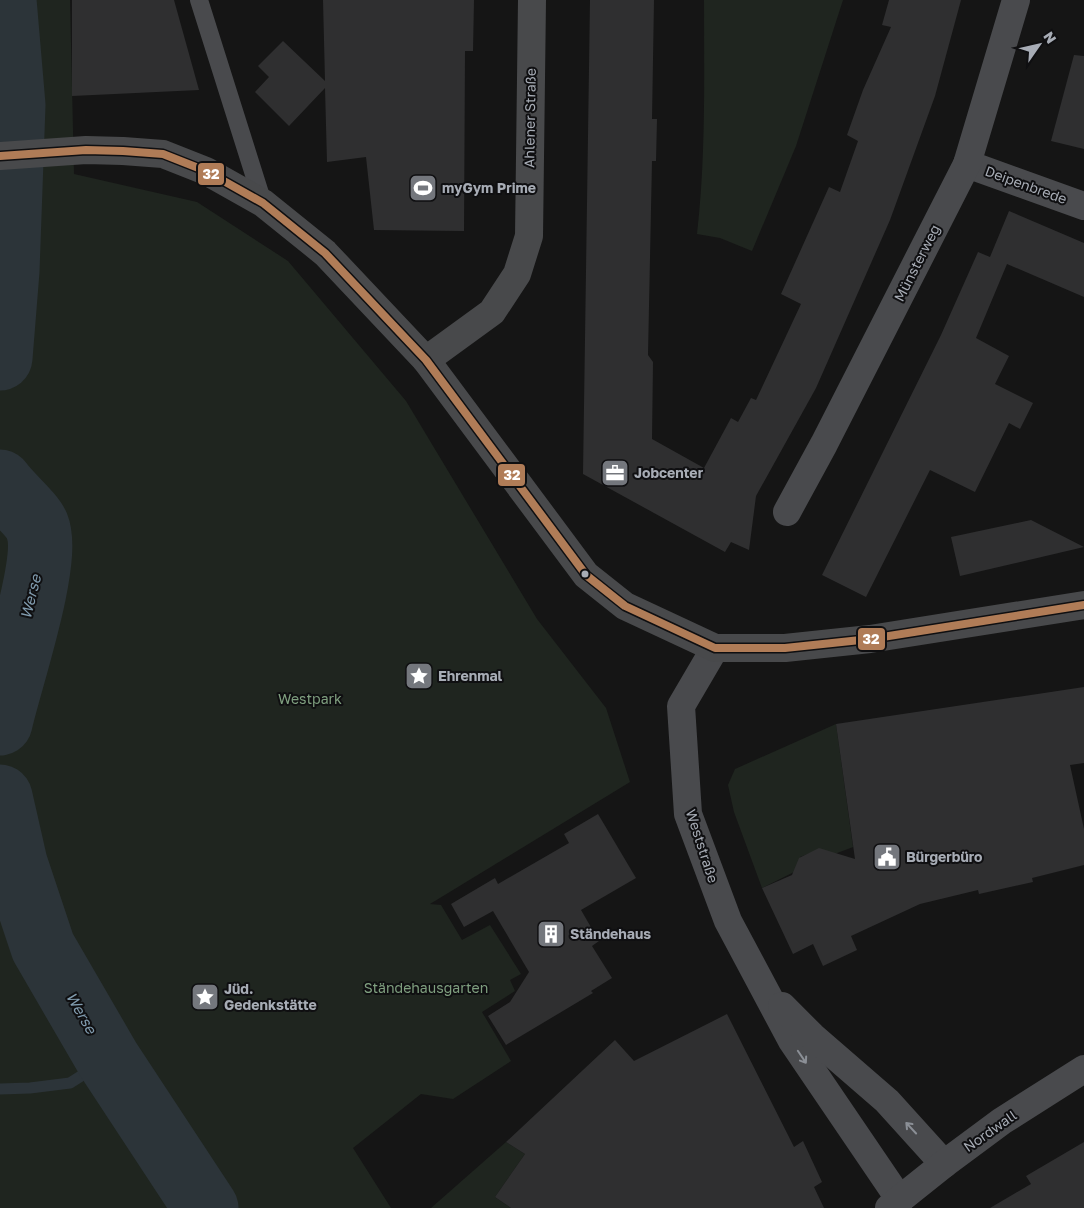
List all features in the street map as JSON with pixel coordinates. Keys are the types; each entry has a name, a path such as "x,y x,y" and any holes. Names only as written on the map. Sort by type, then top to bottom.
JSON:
{"main road":[{"name":"Ahlener Straße","path":"426,360 492,312 516,274 529,236 532,0"},
{"path":"0,156 123,150 163,154 206,171 262,203 325,253 426,360 586,575 625,606 715,648 785,648 860,640 1084,605"}],"street":[{"name":"Münsterweg","path":"787,512 824,444 967,164 1016,0"},
{"name":"Deipenbrede","path":"967,164 1084,206"},
{"name":"Weststraße","path":"715,648 681,706 688,814 728,921 761,984 792,1042 895,1204"},
{"name":"Weststraße","path":"761,984 812,1036 886,1102 944,1164"},
{"name":"Nordwall","path":"895,1204 944,1164 1002,1121 1084,1069"}],"lane":[{"path":"199,0 262,203"}],"green space":[{"name":"Westpark","path":"0,0 70,0 74,174 197,202 288,261 406,401 537,619 606,708 630,782 430,904 441,905 462,940 490,925 521,974 510,980 515,991 482,1012 511,1061 453,1099 421,1094 353,1148 391,1208 0,1208"},
{"path":"704,0 843,0 796,146 752,251 720,238 697,234 703,146"},
{"path":"836,724 853,847 824,858 820,849 800,857 804,867 762,888 734,812 728,785 735,769"},
{"path":"506,1142 525,1154 495,1197 511,1208 431,1208"}],"building":[{"path":"72,0 174,0 199,90 72,96"},
{"path":"323,0 474,0 473,51 465,51 464,231 374,230 366,157 327,162 325,88 289,126 255,92 269,77 258,66 283,41 325,81"},
{"path":"590,0 654,0 652,119 657,119 656,161 652,161 648,355 653,362 652,439 704,468 731,418 738,422 751,398 756,400 801,304 781,294 829,187 840,192 858,141 847,135 863,90 891,27 882,25 889,0 961,0 935,96 890,220 816,388 756,496 749,550 731,542 725,552 583,474"},
{"path":"1074,55 1084,56 1084,149 1051,141"},
{"path":"1009,211 1084,243 1084,297 1007,264 976,338 1009,356 995,384 1033,403 1020,429 1009,423 975,492 930,470 866,597 822,575 941,335 978,252 990,257"},
{"path":"1031,520 1084,547 960,576 951,537"},
{"path":"1084,687 1084,763 1070,765 1084,829 1084,865 1032,878 1033,882 979,894 978,890 920,904 851,936 857,950 823,966 813,944 793,954 762,888 792,875 799,858 819,848 855,859 836,724"},
{"name":"Ständehaus","path":"598,814 636,878 581,910 599,941 592,946 612,978 591,991 593,993 506,1045 488,1016 510,1002 529,972 493,911 464,927 451,904 495,878 498,884 569,843 564,834"},
{"path":"727,1014 794,1147 803,1141 822,1182 814,1187 824,1208 511,1208 495,1197 525,1154 506,1142 615,1040 634,1061"},
{"path":"1084,1142 1084,1208 990,1208 1031,1184 1026,1176"}],"waterway":[{"name":"Werse","path":"0,358 7,271 13,105 4,0"},
{"name":"Werse","path":"0,482 34,521 37,526 40,543 34,593 0,723"},
{"name":"Werse","path":"0,797 15,863 43,947 108,1059 206,1208"},
{"path":"0,1089 30,1088 70,1083 108,1059"}],"transit line":[{"name":"32","path":"0,156 86,150 163,154 206,171 263,203 325,253 426,360 586,575 625,606 715,648 785,648 870,639 1084,605"}],"place":[{"name":"myGym Prime","path":"423,188"},
{"name":"Jobcenter","path":"615,473"},
{"name":"Ehrenmal","path":"419,676"},
{"name":"Bürgerbüro","path":"887,857"},
{"name":"Ständehaus","path":"551,934"},
{"name":"Jüd. Gedenkstätte","path":"205,997"}],"park label":[{"name":"Ständehausgarten","path":"426,988"}]}
